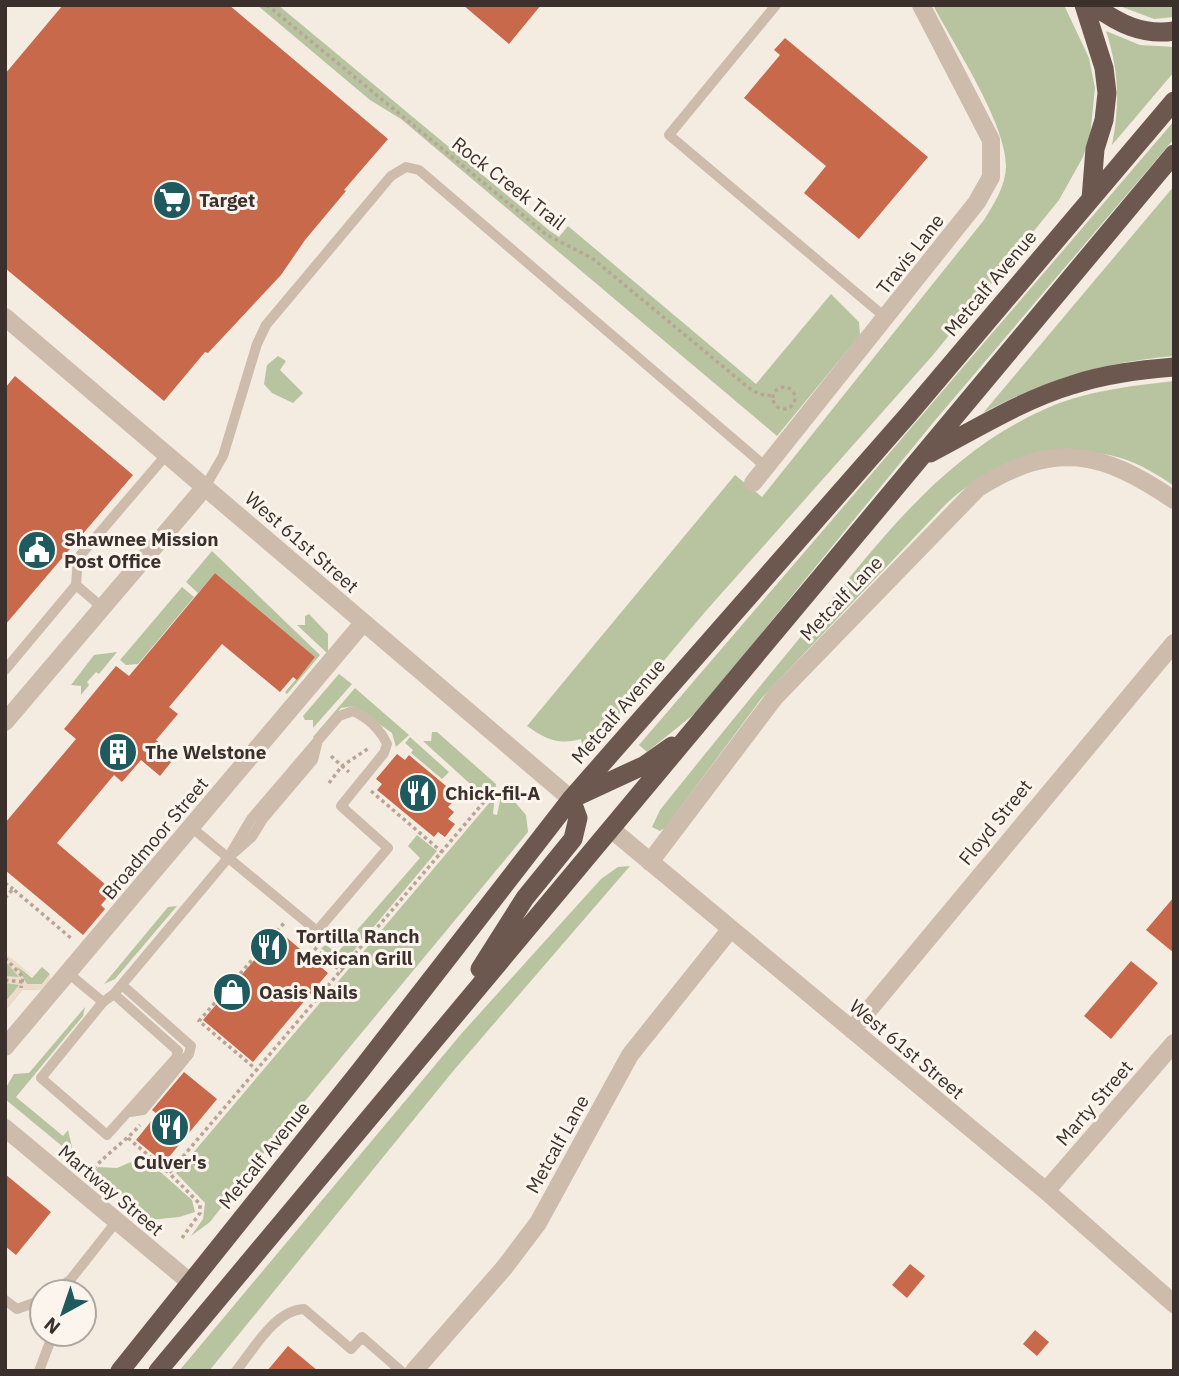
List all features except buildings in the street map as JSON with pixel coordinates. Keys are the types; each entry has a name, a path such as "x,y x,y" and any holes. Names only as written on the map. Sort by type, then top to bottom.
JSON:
{"highway":[{"path":"1084,5 1104,68 1107,93 1104,120 1096,149 1091,199"},
{"path":"1093,5 1130,28 1147,32 1174,31"},
{"name":"Metcalf Avenue","path":"120,1371 571,799 908,415 1174,101"},
{"path":"158,1371 1174,154"},
{"path":"922,456 1032,400 1072,384 1127,371 1174,367"},
{"path":"437,1036 525,898 573,839 578,818 571,799 645,765 698,727"}],"street":[{"name":"Travis Lane","path":"753,483 981,197 993,167 988,133 920,5"},
{"name":"West 61st Street","path":"5,317 571,799"},
{"name":"Metcalf Lane","path":"650,862 775,697 964,499 1006,471 1038,460 1077,457 1097,459 1119,467 1174,500"},
{"path":"5,722 205,486"},
{"name":"Broadmoor Street","path":"5,1047 363,623"},
{"name":"Floyd Street","path":"852,1031 1174,643"},
{"name":"West 61st Street","path":"611,829 729,931 1045,1191 1174,1304"},
{"name":"Metcalf Lane","path":"414,1371 504,1268 538,1223 629,1055 729,931"},
{"name":"Marty Street","path":"1045,1191 1174,1043"},
{"name":"Martway Street","path":"5,1128 191,1283"}],"lane":[{"path":"776,5 669,135 886,318"},
{"path":"205,486 223,456 257,344 266,325 391,176 406,167 419,170 766,467"},
{"path":"5,670 76,585 78,558 167,454"},
{"path":"76,585 103,608"},
{"path":"114,994 177,1046 176,1058 111,1134 106,1134 41,1080 103,1002 122,985 228,858 251,819 339,716 353,711 371,722 383,735 386,749 341,806 388,848 317,931 228,858 191,827"},
{"path":"68,973 103,1002"},
{"path":"122,985 191,1046 189,1054 143,1110 130,1112"},
{"path":"72,1278 116,1222"},
{"path":"5,1300 17,1309 28,1305"},
{"path":"236,1371 278,1320 291,1310 304,1309 351,1349 362,1337 401,1371"},
{"path":"40,1371 48,1348"}],"path":[{"name":"Rock Creek Trail","path":"267,5 547,235 593,258 749,388 759,394 773,396"},
{"path":"787,387 793,391 795,401 791,407 783,410 774,403 773,396 776,390 787,387"},
{"path":"329,783 342,766 366,747 386,749"},
{"path":"331,756 349,772"},
{"path":"367,787 442,852"},
{"path":"169,1173 342,972 483,800"},
{"path":"5,883 78,944"},
{"path":"5,898 13,889"},
{"path":"258,1071 199,1021 285,922 294,930"},
{"path":"304,939 342,972"},
{"path":"5,958 23,977 21,988"},
{"path":"5,980 23,982"},
{"path":"128,1138 200,1203 200,1213 182,1238"}],"green space":[{"path":"257,5 278,5 550,231 559,237 568,226 756,384 831,294 859,322 860,335 777,436 401,119 370,100"},
{"path":"933,5 1064,5 1089,58 1095,88 1090,137 1083,157 1059,200 933,355 705,612 597,740 583,747 581,739 559,741 541,735 527,726 735,475 762,497 984,220 995,201 1002,187 1006,166 998,128"},
{"path":"1117,5 1174,5 1174,17 1154,19"},
{"path":"1106,31 1140,45 1174,47 1174,72 1112,145 1117,88 1114,60"},
{"path":"1174,121 1174,139 932,424 698,711 647,752 639,745"},
{"path":"1174,186 1174,356 1123,363 1076,374 1029,391 983,413"},
{"path":"278,356 286,361 280,370 303,393 293,403 272,393 264,384 267,365"},
{"path":"1174,381 1174,486 1124,459 1091,452 1074,452 1011,465 988,474 967,487 946,504 761,699 665,828 660,831 652,827 660,810 867,556 919,499 947,473 1009,427 1045,409 1108,390"},
{"path":"212,551 320,655 287,694 285,692 315,657 215,573 198,593 186,582"},
{"path":"182,587 194,597 138,664 126,665 120,660"},
{"path":"309,614 328,634 328,654 297,625 305,625 305,616"},
{"path":"117,652 99,674 96,672 87,682 89,685 81,695 81,686 71,685 94,655"},
{"path":"339,674 352,684 313,728 313,720 305,720 303,716"},
{"path":"355,688 409,735 396,747 392,733 354,706 341,708 315,739 313,737"},
{"path":"432,732 437,732 496,784 493,814 497,815 501,796 508,794 526,815 528,832 291,1118 210,1222 191,1236 203,1219 205,1203 176,1173 490,802 423,741 431,741"},
{"path":"410,737 449,772 442,779 411,753 413,750 405,743"},
{"path":"417,835 437,851 341,966 321,948 326,945 337,953 420,858 408,846"},
{"path":"630,866 454,1070 209,1371 179,1371 462,1033 601,879 618,867"},
{"path":"177,906 115,979 104,984 168,907"},
{"path":"5,956 32,978 42,967 50,974 42,984 45,989 22,990 5,1011"},
{"path":"85,1007 83,1016 16,1097 63,1136 68,1130 72,1147 68,1151 5,1099 5,1089 14,1074 29,1073"},
{"path":"139,1153 192,1200 195,1212 179,1217 150,1220 93,1173 98,1167 117,1168 131,1162"}],"shaded area":[{"path":"5,953 34,977 17,967 27,984 42,984 50,974 51,981 45,989 22,990 5,1011 5,1002 19,985 5,983 5,976 19,977 5,961"}],"place":[{"name":"Target","path":"172,200"},
{"name":"Shawnee Mission Post Office","path":"37,550"},
{"name":"The Welstone","path":"118,752"},
{"name":"Chick-fil-A","path":"418,793"},
{"name":"Tortilla Ranch Mexican Grill","path":"269,947"},
{"name":"Oasis Nails","path":"232,992"},
{"name":"Culver's","path":"170,1127"}]}
